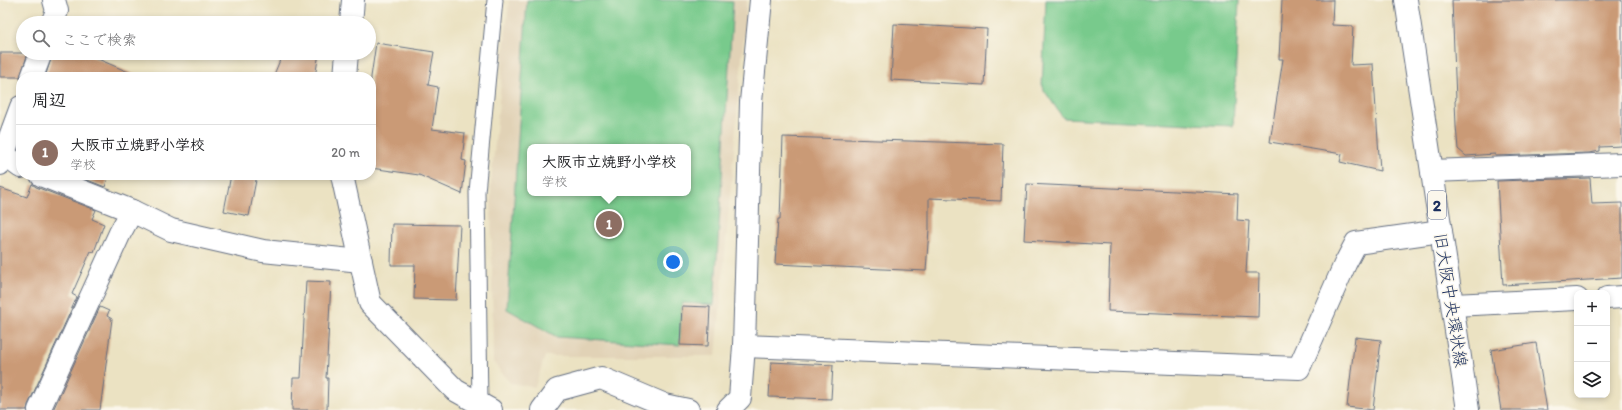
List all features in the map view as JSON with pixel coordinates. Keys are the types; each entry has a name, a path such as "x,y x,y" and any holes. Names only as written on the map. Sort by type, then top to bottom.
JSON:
{"street":[{"path":"54,0 57,12 55,16"},
{"path":"352,16 353,0"},
{"path":"728,410 740,398 744,346 751,102 761,0"},
{"name":"旧大阪中央環状線","path":"1406,0 1468,410"},
{"path":"34,72 38,60"},
{"path":"345,72 346,60"},
{"path":"16,120 1,157 16,164"},
{"path":"1432,171 1622,164"},
{"path":"54,180 132,211 171,230 263,251 361,261"},
{"path":"343,180 370,303 455,390 486,407"},
{"path":"39,410 120,233 132,211"},
{"path":"744,346 1299,368 1345,264 1356,243 1441,231"},
{"path":"1610,298 1622,297"},
{"path":"1453,305 1574,299"},
{"path":"542,410 557,390 601,378 665,405 688,410"}],"lane":[{"path":"486,407 477,192 494,0"}],"shaded area":[{"path":"509,0 747,0 716,356 545,356 535,387 510,383 493,362 491,184"}],"green space":[{"path":"527,0 707,0 733,2 714,305 682,303 680,345 557,337 507,309"},
{"path":"1046,0 1239,0 1233,126 1063,118 1042,87"}],"building":[{"path":"1282,0 1333,0 1332,25 1353,26 1351,65 1373,64 1380,171 1340,162 1342,154 1270,142 1283,59 1279,59"},
{"path":"1452,0 1622,0 1622,146 1600,147 1600,151 1589,153 1495,156 1495,154 1466,156 1458,149"},
{"path":"894,24 987,29 984,85 891,80"},
{"path":"376,43 434,52 428,85 438,87 432,129 465,133 462,160 466,161 462,194 419,175 376,169 376,72 372,72 374,60 376,60"},
{"path":"0,53 16,53 16,60 26,60 22,72 16,72 16,77 0,77"},
{"path":"51,60 100,60 128,72 47,72"},
{"path":"280,60 318,60 316,72 275,72"},
{"path":"783,137 1003,144 1001,201 929,198 929,229 926,271 775,264 778,219 780,219"},
{"path":"1590,178 1592,204 1622,203 1622,278 1503,285 1497,181"},
{"path":"88,180 107,180 105,187"},
{"path":"230,180 256,180 249,216 224,211"},
{"path":"32,184 36,187 96,210 92,219 104,224 94,252 91,251 72,294 77,297 27,410 0,410 0,188 27,197"},
{"path":"1027,184 1238,194 1237,220 1249,221 1246,273 1259,273 1258,317 1108,311 1110,245 1024,240"},
{"path":"392,224 460,225 456,300 414,299 415,265 391,265"},
{"path":"306,281 331,282 326,378 328,378 327,410 292,410 293,378 301,378"},
{"path":"682,306 710,307 708,346 680,345"},
{"path":"100,307 109,311 107,316 112,319 100,410 53,410"},
{"path":"1355,337 1381,340 1373,410 1347,407"},
{"path":"1536,343 1547,410 1501,410 1491,350"},
{"path":"771,362 833,365 831,399 769,397"}],"place":[{"name":"大阪市立焼野小学校","path":"609,224"}]}
